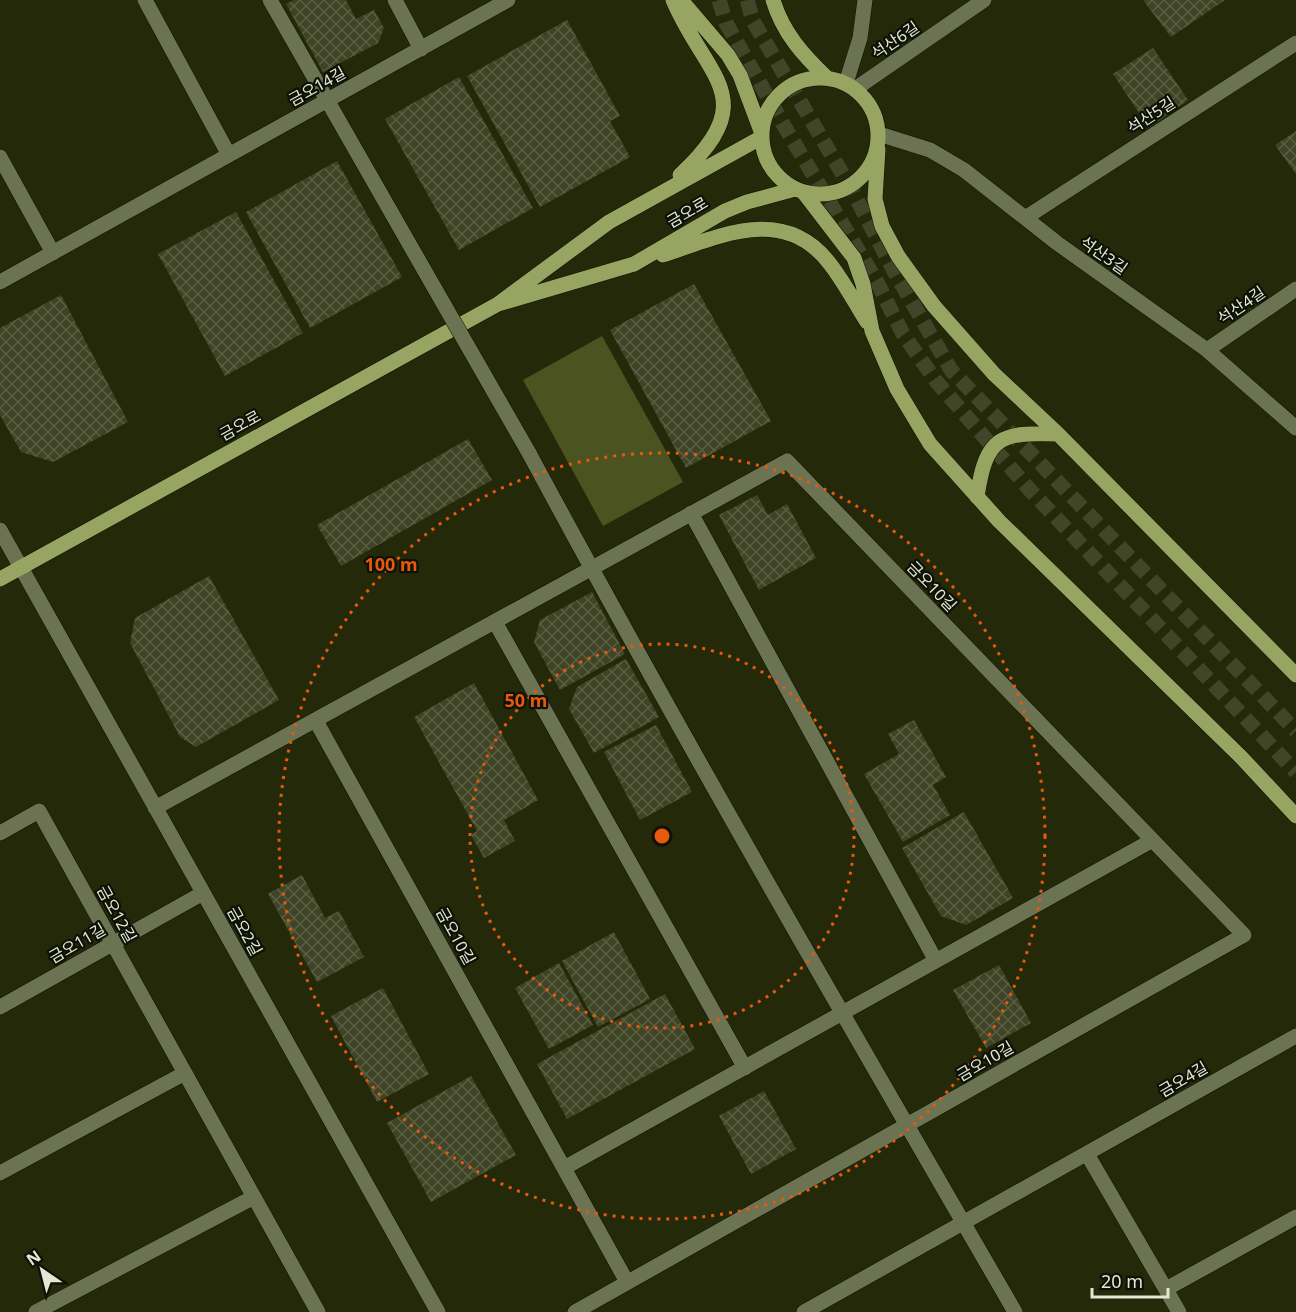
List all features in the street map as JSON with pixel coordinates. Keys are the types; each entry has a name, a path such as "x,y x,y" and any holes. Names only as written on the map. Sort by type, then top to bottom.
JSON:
{"main road":[{"path":"657,195 697,160 711,143 721,125 724,109 723,90 716,73 685,27 673,0"},
{"path":"681,0 728,55 740,75 762,135 764,153 771,168 781,180 799,191 854,258 863,284 872,331"},
{"path":"773,0 786,32 799,51 827,78"},
{"path":"762,135 766,115 776,99 790,86 808,79 827,78 850,86 867,101 876,117 879,142 875,199 882,226 898,256 934,306 994,374 1058,434 1296,675"},
{"name":"금오로","path":"0,579 498,304 609,222 762,135"},
{"path":"799,191 823,195 850,186 871,167 879,142"},
{"name":"금오로","path":"498,304 634,264 725,211 747,202 799,191"},
{"path":"634,264 731,232 753,228 771,229 808,243 820,252 840,277 872,331 897,389 930,444 977,497 1241,757 1296,816"},
{"path":"977,497 985,459 994,446 1019,433 1058,434"}],"street":[{"path":"145,0 229,155"},
{"path":"270,0 326,102 529,453 842,1013 1015,1312"},
{"path":"395,0 421,49"},
{"name":"금오14길","path":"0,282 508,0"},
{"path":"850,86 865,0"},
{"name":"석산6길","path":"850,86 984,0"},
{"name":"석산5길","path":"1025,218 1296,43"},
{"name":"석산3길","path":"879,142 930,150 964,170 1025,218 1207,350 1296,428"},
{"path":"0,157 52,253"},
{"name":"석산4길","path":"1207,350 1296,289"},
{"name":"금오10길","path":"155,808 787,461 1244,935 575,1312"},
{"path":"691,513 936,961"},
{"name":"금오2길","path":"0,530 438,1312"},
{"path":"495,622 745,1068"},
{"name":"금오10길","path":"316,721 627,1282"},
{"name":"금오12길","path":"0,832 39,811 318,1312"},
{"path":"564,1168 1151,841"},
{"name":"금오11길","path":"0,1007 202,892"},
{"name":"금오4길","path":"804,1312 1296,1035"},
{"path":"0,1173 185,1073"},
{"path":"1088,1154 1179,1312"},
{"path":"36,1312 254,1197"},
{"path":"1166,1289 1296,1217"}],"green space":[{"path":"602,336 683,482 603,526 523,380"}],"building":[{"path":"294,0 346,0 356,19 374,10 384,28 378,43 323,72 286,4"},
{"path":"1143,0 1225,0 1171,37"},
{"path":"567,20 620,116 610,121 630,157 540,207 467,76"},
{"path":"1153,48 1188,100 1149,128 1113,74"},
{"path":"459,77 533,208 459,250 385,119"},
{"path":"1296,131 1296,174 1275,145"},
{"path":"337,161 402,277 310,328 246,212"},
{"path":"236,212 303,333 225,376 158,254"},
{"path":"694,284 771,421 686,468 610,330"},
{"path":"61,295 128,422 53,462 21,452 0,415 0,328"},
{"path":"468,439 492,480 341,566 317,525"},
{"path":"757,495 768,515 787,504 816,558 759,590 719,515"},
{"path":"209,576 279,700 196,747 180,737 130,643 135,618"},
{"path":"592,592 625,654 560,690 534,642 540,620"},
{"path":"626,659 659,717 594,753 569,709 577,687"},
{"path":"474,683 538,800 504,820 515,841 484,858 471,835 477,831 414,717"},
{"path":"914,720 946,777 933,785 950,815 903,842 864,774 899,754 888,734"},
{"path":"656,725 692,792 640,820 604,752"},
{"path":"964,812 1013,898 966,925 941,916 902,848"},
{"path":"302,875 325,918 339,911 364,957 317,982 268,894"},
{"path":"614,932 650,999 598,1027 562,961"},
{"path":"559,963 593,1025 549,1049 515,988"},
{"path":"999,965 1031,1023 986,1048 953,990"},
{"path":"383,988 429,1074 377,1102 331,1016"},
{"path":"665,994 695,1049 567,1119 537,1064"},
{"path":"471,1076 516,1155 431,1202 387,1123"},
{"path":"764,1091 796,1149 751,1174 719,1116"}],"tunnel":[{"path":"719,0 726,23 783,124 877,282 903,334 936,381 1029,489 1296,772"},
{"path":"747,0 753,21 852,190 894,271 951,370 1296,731"}]}
